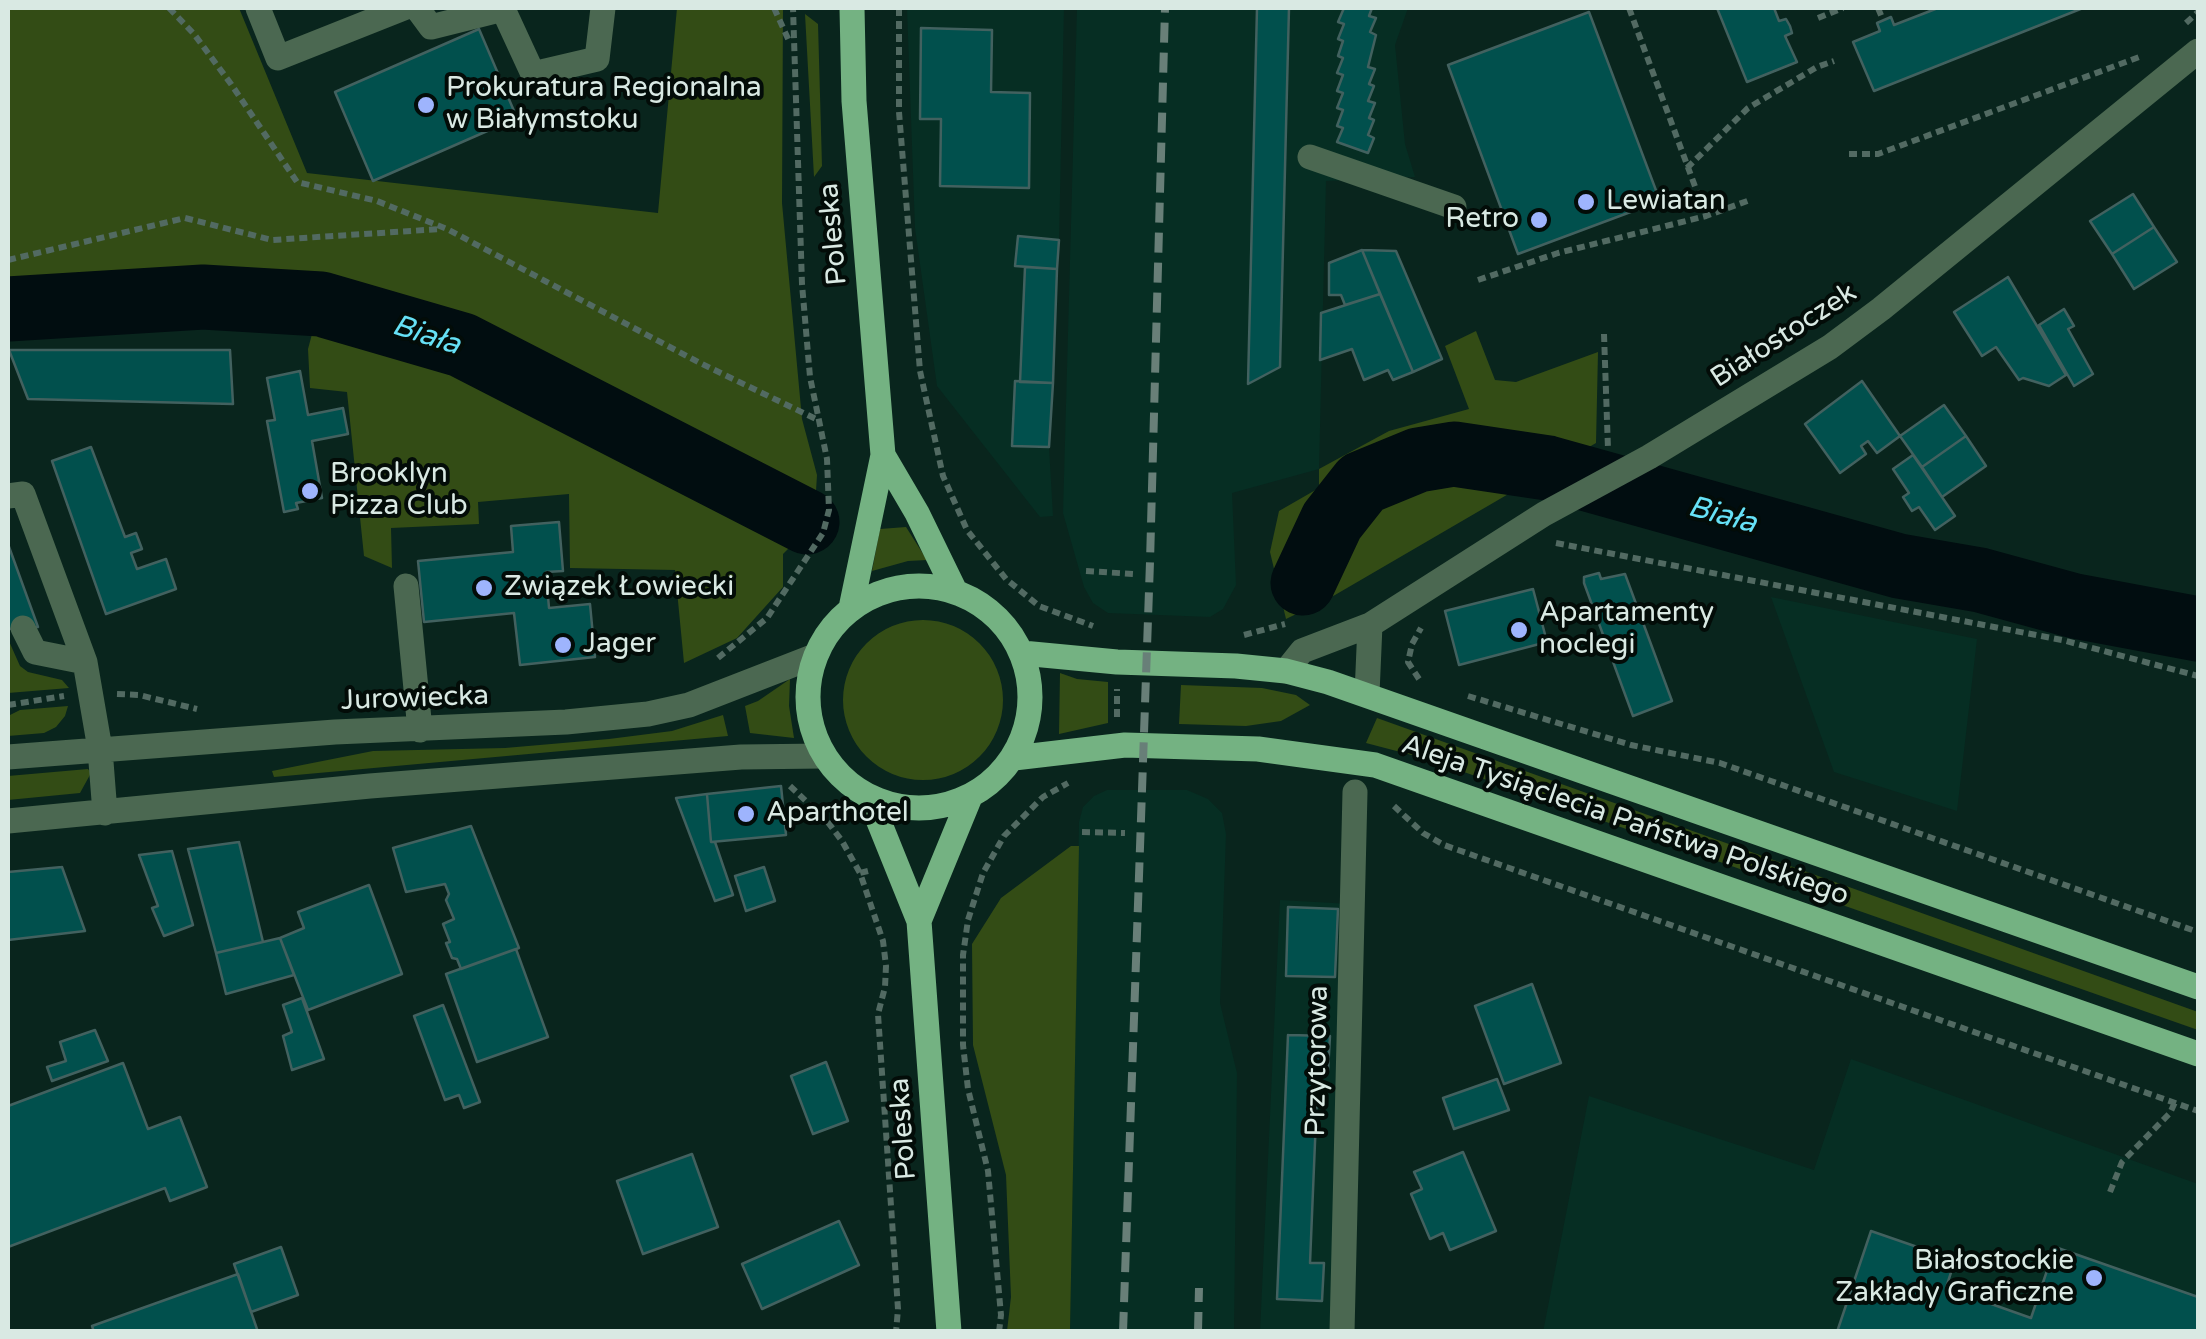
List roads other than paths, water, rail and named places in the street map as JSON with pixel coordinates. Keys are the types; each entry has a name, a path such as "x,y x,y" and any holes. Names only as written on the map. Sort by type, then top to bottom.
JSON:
{"main road":[{"name":"Poleska","path":"851,608 884,455 854,102 852,8"},
{"name":"Poleska","path":"884,455 955,591"},
{"path":"919,585 955,591 983,605 1006,626 1022,653 1031,688 1028,724 1014,758 994,781 970,798 945,806 919,810 869,798 843,780 823,756 810,724 807,690 815,656 830,630 851,608 883,591 919,585"},
{"name":"Aleja Tysiąclecia Państwa Polskiego","path":"1022,653 1286,670 1367,694 2198,986"},
{"name":"Aleja Tysiąclecia Państwa Polskiego","path":"1014,758 1126,745 1258,748 1375,765 2198,1054"},
{"name":"Poleska","path":"869,798 919,921 948,1332"},
{"name":"Poleska","path":"919,921 970,798"}],"street":[{"path":"258,8 278,58 404,8"},
{"path":"417,8 431,27 503,9 533,74 597,59 603,8"},
{"name":"Białostoczek","path":"1286,670 1302,650 1370,626 1544,514 1649,457 1854,330 2198,50"},
{"path":"1310,158 1454,206"},
{"path":"8,496 22,494 85,662 100,749 105,813"},
{"path":"406,586 420,730"},
{"path":"1367,694 1370,626"},
{"path":"23,628 36,652 85,662"},
{"name":"Jurowiecka","path":"8,757 648,714 689,705 815,656"},
{"path":"8,821 388,785 741,757 823,756"},
{"name":"Przytorowa","path":"1342,1332 1355,792"}],"waterway":[{"name":"Biała","path":"8,309 203,297 321,304 462,345 807,522"},
{"name":"Biała","path":"1303,583 1332,521 1362,483 1418,460 1454,454 1548,468 1899,566 1980,580 2075,606 2198,629"}],"railway":[{"path":"1123,1332 1165,8"},
{"path":"1198,1332 1199,1288"}],"place":[{"name":"Prokuratura Regionalna w Białymstoku","path":"426,105"},
{"name":"Lewiatan","path":"1586,202"},
{"name":"Retro","path":"1539,220"},
{"name":"Brooklyn Pizza Club","path":"310,491"},
{"name":"Związek Łowiecki","path":"484,588"},
{"name":"Apartamenty noclegi","path":"1519,630"},
{"name":"Jager","path":"563,645"},
{"name":"Aparthotel","path":"746,814"},
{"name":"Białostockie Zakłady Graficzne","path":"2094,1278"}]}
